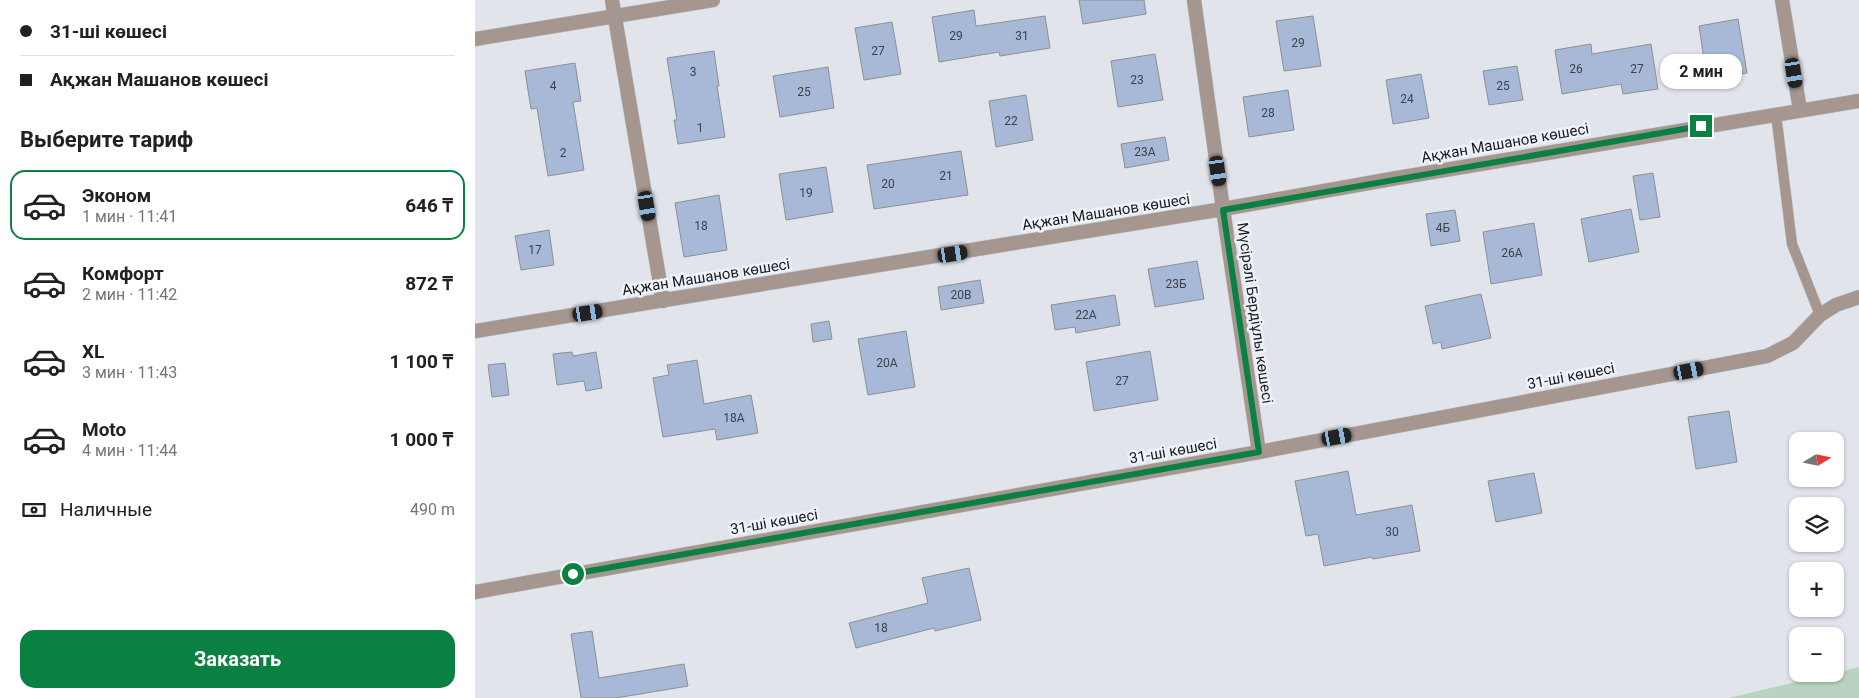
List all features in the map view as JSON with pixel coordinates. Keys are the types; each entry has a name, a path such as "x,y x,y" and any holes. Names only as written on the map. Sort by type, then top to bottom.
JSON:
{"street":[{"path":"612,0 663,301"},
{"path":"475,39 713,0"},
{"name":"Мүсірәлі Бердіұлы көшесі","path":"1194,0 1259,452"},
{"path":"1782,0 1800,110"},
{"name":"Ақжан Машанов көшесі","path":"475,331 1223,210 1407,176 1859,101"},
{"name":"31-ші көшесі","path":"475,592 1259,452 1767,356 1793,343 1821,315 1836,305 1859,297"}],"lane":[{"path":"1776,114 1792,244 1821,315"}],"green space":[{"path":"1859,667 1859,698 1729,698 1796,682 1844,682 1844,671"}],"building":[{"path":"1079,0 1144,0 1146,14 1083,24"},
{"path":"974,10 976,26 1045,16 1050,48 1000,56 999,52 939,62 932,17"},
{"path":"1313,16 1321,66 1284,71 1276,21"},
{"path":"1738,19 1747,73 1707,79 1699,26"},
{"path":"892,22 901,74 864,80 855,28"},
{"path":"1591,44 1592,54 1651,44 1658,89 1623,94 1621,84 1562,94 1555,50"},
{"path":"714,51 725,137 678,144 674,120 677,120 667,58"},
{"path":"1155,54 1163,100 1118,107 1111,61"},
{"path":"575,63 581,101 573,102 584,170 548,176 537,108 531,109 525,71"},
{"path":"1517,66 1523,100 1489,105 1483,71"},
{"path":"828,67 834,108 780,117 773,76"},
{"path":"1421,74 1429,118 1393,124 1386,80"},
{"path":"1288,90 1294,130 1249,137 1243,97"},
{"path":"1026,95 1033,140 996,147 989,101"},
{"path":"1165,137 1169,160 1125,168 1121,144"},
{"path":"961,151 968,195 874,209 867,165"},
{"path":"826,167 833,212 786,220 779,174"},
{"path":"1653,173 1660,217 1640,220 1633,176"},
{"path":"719,195 727,250 684,257 675,203"},
{"path":"1631,209 1639,252 1589,262 1581,219"},
{"path":"1455,210 1460,241 1431,246 1426,214"},
{"path":"1534,223 1542,275 1491,284 1483,232"},
{"path":"549,230 554,265 521,270 515,236"},
{"path":"1197,261 1204,299 1155,307 1148,269"},
{"path":"980,280 984,303 941,310 938,287"},
{"path":"1481,294 1491,338 1442,349 1441,342 1433,344 1425,306"},
{"path":"1115,295 1120,325 1076,333 1075,327 1055,330 1051,305"},
{"path":"829,321 832,339 813,342 811,324"},
{"path":"906,331 915,387 868,395 858,339"},
{"path":"1150,351 1158,400 1094,411 1086,362"},
{"path":"572,352 573,356 596,352 602,388 586,391 584,381 557,385 553,354"},
{"path":"697,360 704,404 751,395 758,433 717,440 715,429 663,437 653,378 669,375 667,365"},
{"path":"505,363 509,395 492,397 488,365"},
{"path":"1729,411 1737,462 1696,469 1688,417"},
{"path":"1348,471 1356,515 1412,505 1420,551 1324,566 1318,534 1306,536 1295,481"},
{"path":"1534,473 1542,513 1496,522 1488,481"},
{"path":"969,568 981,620 935,631 934,628 856,648 849,623 928,603 922,578"},
{"path":"592,631 599,678 684,664 688,686 616,698 581,698 571,634"}],"route":[{"path":"573,574 1259,452 1223,210 1701,126"}]}
